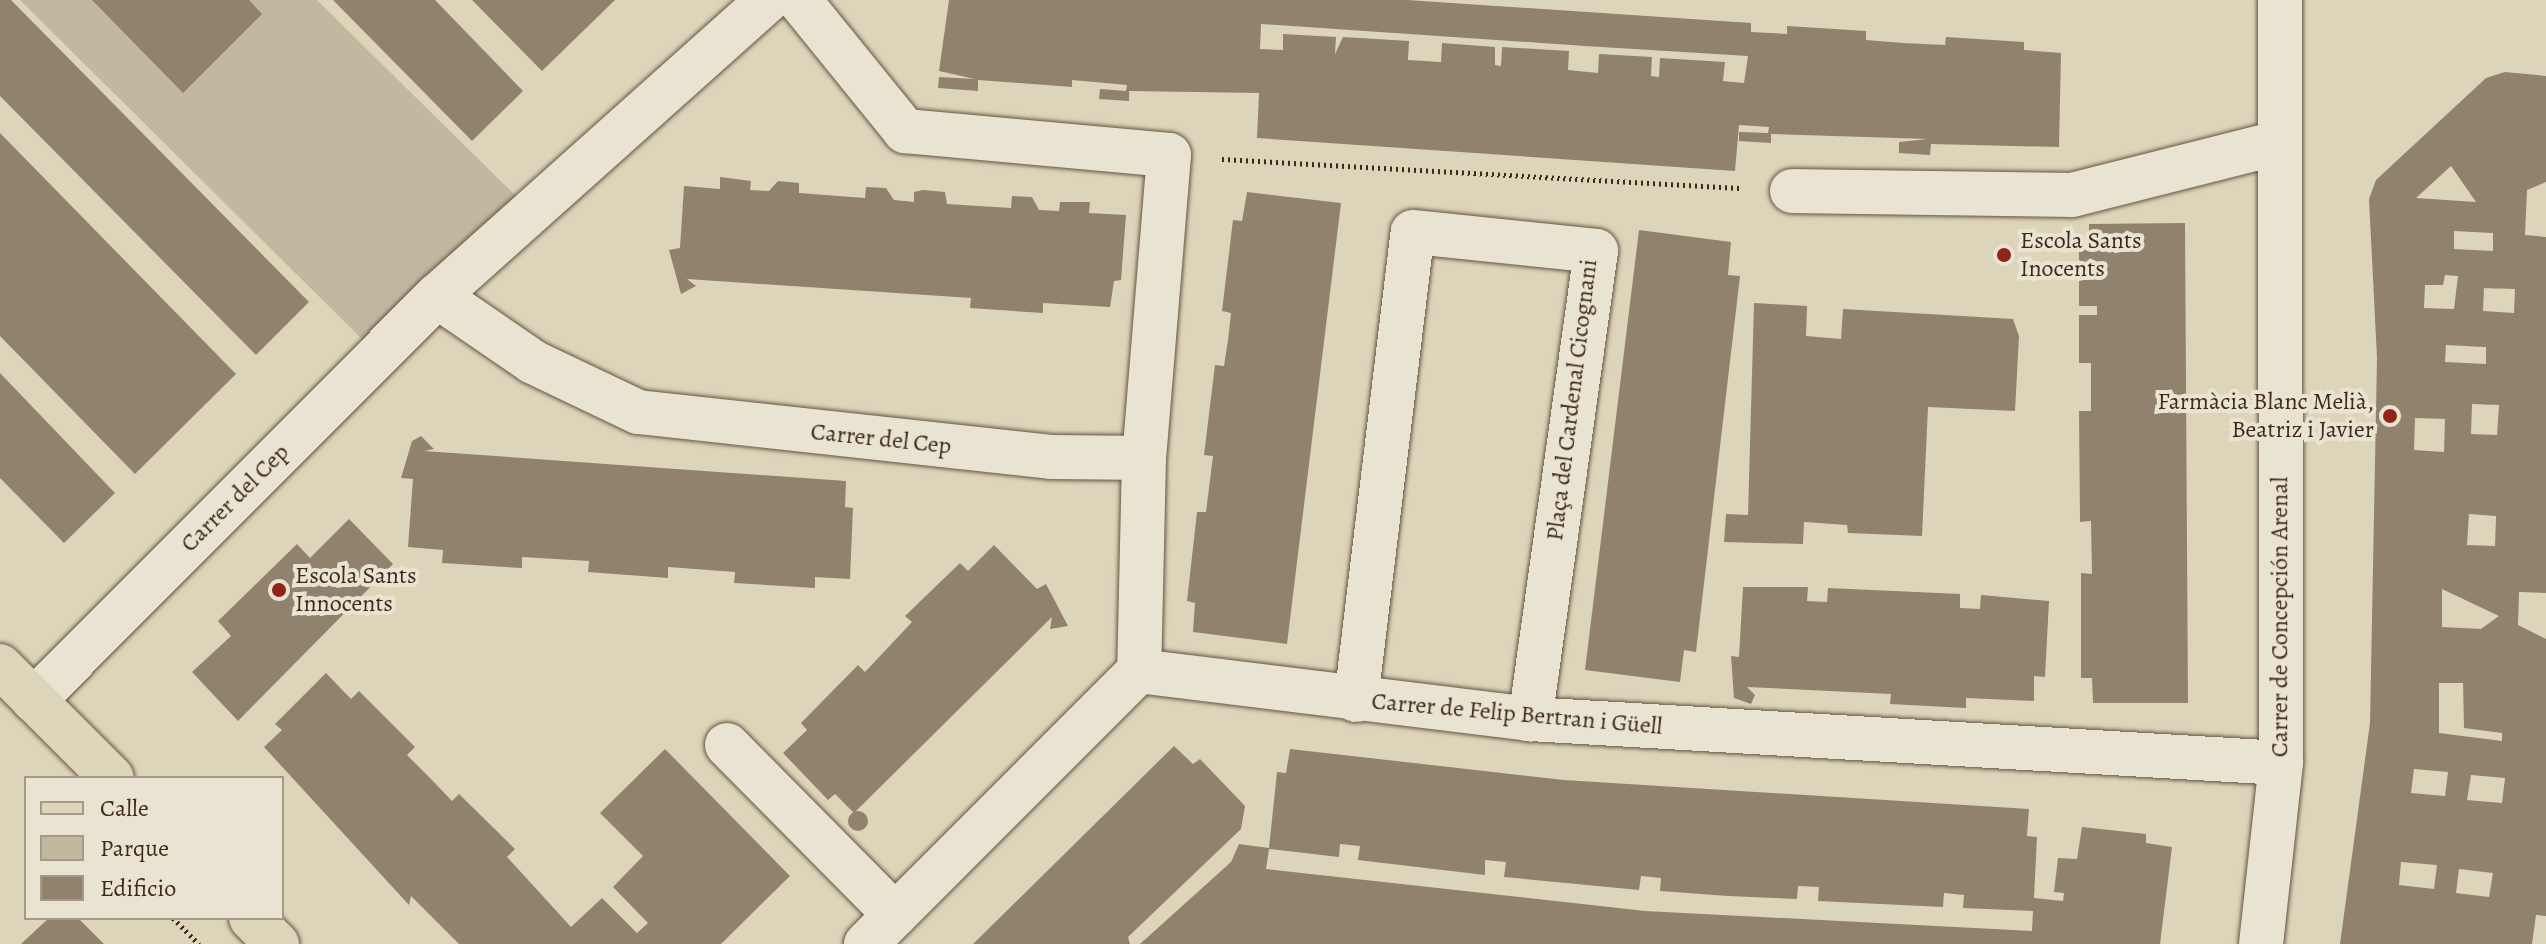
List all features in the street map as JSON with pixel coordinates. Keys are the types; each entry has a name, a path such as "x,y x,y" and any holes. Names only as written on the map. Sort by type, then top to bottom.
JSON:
{"main road":[{"path":"0,666 110,776"},
{"path":"253,920 277,944"}],"street":[{"name":"Carrer del Cep","path":"34,700 437,296 768,0"},
{"path":"727,745 881,930 1139,671 1144,458 1169,155 905,131 799,0"},
{"name":"Carrer de Concepción Arenal","path":"2261,944 2281,763 2280,0"},
{"path":"1792,191 2072,195 2278,143"},
{"name":"Plaça del Cardenal Cicognani","path":"1356,700 1413,232 1596,251 1530,719"},
{"name":"Carrer del Cep","path":"437,296 533,362 638,412 1051,457 1144,458"},
{"name":"Carrer de Felip Bertran i Güell","path":"1139,671 1530,719 2281,763"}],"path":[{"path":"1169,155 1792,191"},
{"path":"175,920 199,944"}],"green space":[{"path":"20,0 317,0 529,209 377,354"}],"building":[{"path":"0,0 11,0 309,302 256,355 0,96"},
{"path":"92,0 249,0 262,14 183,93"},
{"path":"333,0 435,0 523,91 472,141"},
{"path":"472,0 615,0 542,71"},
{"path":"949,0 1407,0 1751,23 1751,32 1787,34 1787,26 1866,31 1866,40 1945,45 1946,37 2024,42 2024,50 2061,53 2059,147 1931,144 1930,155 1899,153 1899,142 1928,139 1771,134 1771,143 1739,141 1739,132 1768,133 1769,127 1739,125 1735,171 1257,138 1259,93 1129,91 1129,101 1099,99 1100,89 1126,91 1127,85 1072,80 1072,87 978,80 978,91 938,88 939,77 975,79 939,71","holes":["1261,24 1748,56 1744,83 1723,81 1725,62 1660,58 1659,77 1651,76 1652,57 1599,54 1598,73 1568,70 1569,51 1502,47 1501,66 1495,65 1495,47 1442,43 1441,62 1408,60 1409,41 1343,37 1335,54 1336,37 1283,34 1283,50 1260,49"]},
{"path":"2505,72 2546,76 2546,182 2527,190 2525,235 2546,237 2546,593 2519,592 2518,625 2546,639 2546,916 2536,915 2532,944 2340,944 2370,723 2377,358 2369,199 2376,180 2486,78","holes":["2451,166 2476,202 2416,198","2454,231 2493,233 2493,251 2454,249","2445,275 2458,276 2454,309 2424,308 2425,285 2443,285","2484,288 2515,289 2514,313 2483,311","2446,345 2486,347 2486,364 2445,362","2472,404 2499,405 2497,435 2471,434","2415,418 2445,419 2444,452 2414,450","2469,514 2496,516 2495,546 2467,545","2442,589 2499,616 2481,629 2442,627","2439,683 2463,683 2464,728 2502,733 2502,741 2439,733","2414,769 2448,772 2445,796 2411,793","2471,775 2505,778 2502,803 2467,800","2401,862 2437,865 2434,889 2399,885","2459,869 2493,873 2489,897 2456,893"]},
{"path":"0,133 236,374 135,474 0,336"},
{"path":"720,177 751,181 750,190 769,191 778,181 799,183 799,193 865,198 866,187 886,188 894,200 914,202 914,192 923,190 945,192 947,204 1011,208 1012,196 1032,197 1039,210 1059,211 1060,202 1090,202 1089,213 1126,215 1121,280 1114,281 1110,307 1043,303 1043,313 970,308 971,298 687,279 696,286 681,294 669,250 680,248 684,186 720,189"},
{"path":"1247,192 1341,203 1287,644 1193,632 1195,603 1187,601 1197,512 1206,512 1213,456 1204,455 1215,365 1224,366 1228,340 1231,313 1222,311 1233,220 1242,221"},
{"path":"2185,223 2188,703 2093,703 2092,678 2081,678 2081,573 2092,574 2091,521 2080,522 2079,411 2091,411 2091,363 2079,363 2079,315 2097,315 2097,306 2079,306 2079,249 2089,248 2089,224"},
{"path":"1639,230 1731,242 1728,275 1740,276 1696,652 1684,650 1680,682 1585,670"},
{"path":"1754,303 1807,306 1806,336 1841,339 1843,309 2013,319 2019,336 2015,411 1928,407 1922,536 1848,533 1847,525 1804,522 1803,544 1724,542 1726,514 1748,515"},
{"path":"0,373 115,493 64,543 0,478"},
{"path":"421,436 434,449 424,451 846,481 845,507 853,508 850,579 815,577 815,588 734,583 735,572 668,567 668,578 588,572 589,561 522,557 522,568 442,563 443,550 408,547 413,479 401,478 412,441"},
{"path":"349,519 393,564 238,721 192,672 231,636 218,621 297,544 310,558"},
{"path":"994,545 1037,589 1046,584 1068,626 1050,629 1052,617 854,813 835,794 828,800 783,753 807,730 801,723 858,665 865,672 912,622 905,616 960,563 968,571"},
{"path":"1743,587 1808,587 1807,601 1827,602 1828,588 1960,594 1960,608 1980,609 1981,595 2049,601 2045,677 2034,676 2034,701 1966,698 1966,708 1890,704 1891,694 1747,687 1755,695 1751,704 1734,698 1731,656 1739,657"},
{"path":"326,673 351,699 359,691 415,747 407,755 452,801 459,794 515,849 507,857 571,927 602,898 637,933 648,923 613,887 643,856 600,813 665,749 790,876 721,944 459,944 411,896 409,905 264,747 282,730 275,724"},
{"path":"1174,746 1193,764 1200,759 1245,806 1241,829 1128,937 1130,944 973,944"},
{"path":"1290,749 1564,780 2029,809 2027,836 2037,837 2034,898 2063,901 2064,893 2054,892 2058,858 2077,859 2082,827 2146,834 2146,843 2172,847 2160,944 1140,944 1231,862 1239,844 1269,848 1277,772 1286,773","holes":["1340,844 1360,846 1358,860 1485,875 1485,860 1506,862 1504,877 1639,890 1641,876 1661,878 1660,891 1728,896 1797,899 1798,886 1819,887 1818,901 1943,907 1944,893 1964,895 1963,908 2033,911 2032,931 1645,911 1266,869 1269,849 1339,857"]},
{"path":"858,811 865,814 868,821 865,828 858,831 851,828 848,821 851,814"},
{"path":"47,920 80,920 104,944 21,944"}],"place":[{"name":"Escola Sants Inocents","path":"2004,255"},
{"name":"Farmàcia Blanc Melià, Beatriz i Javier","path":"2390,416"},
{"name":"Escola Sants Innocents","path":"279,590"}]}
